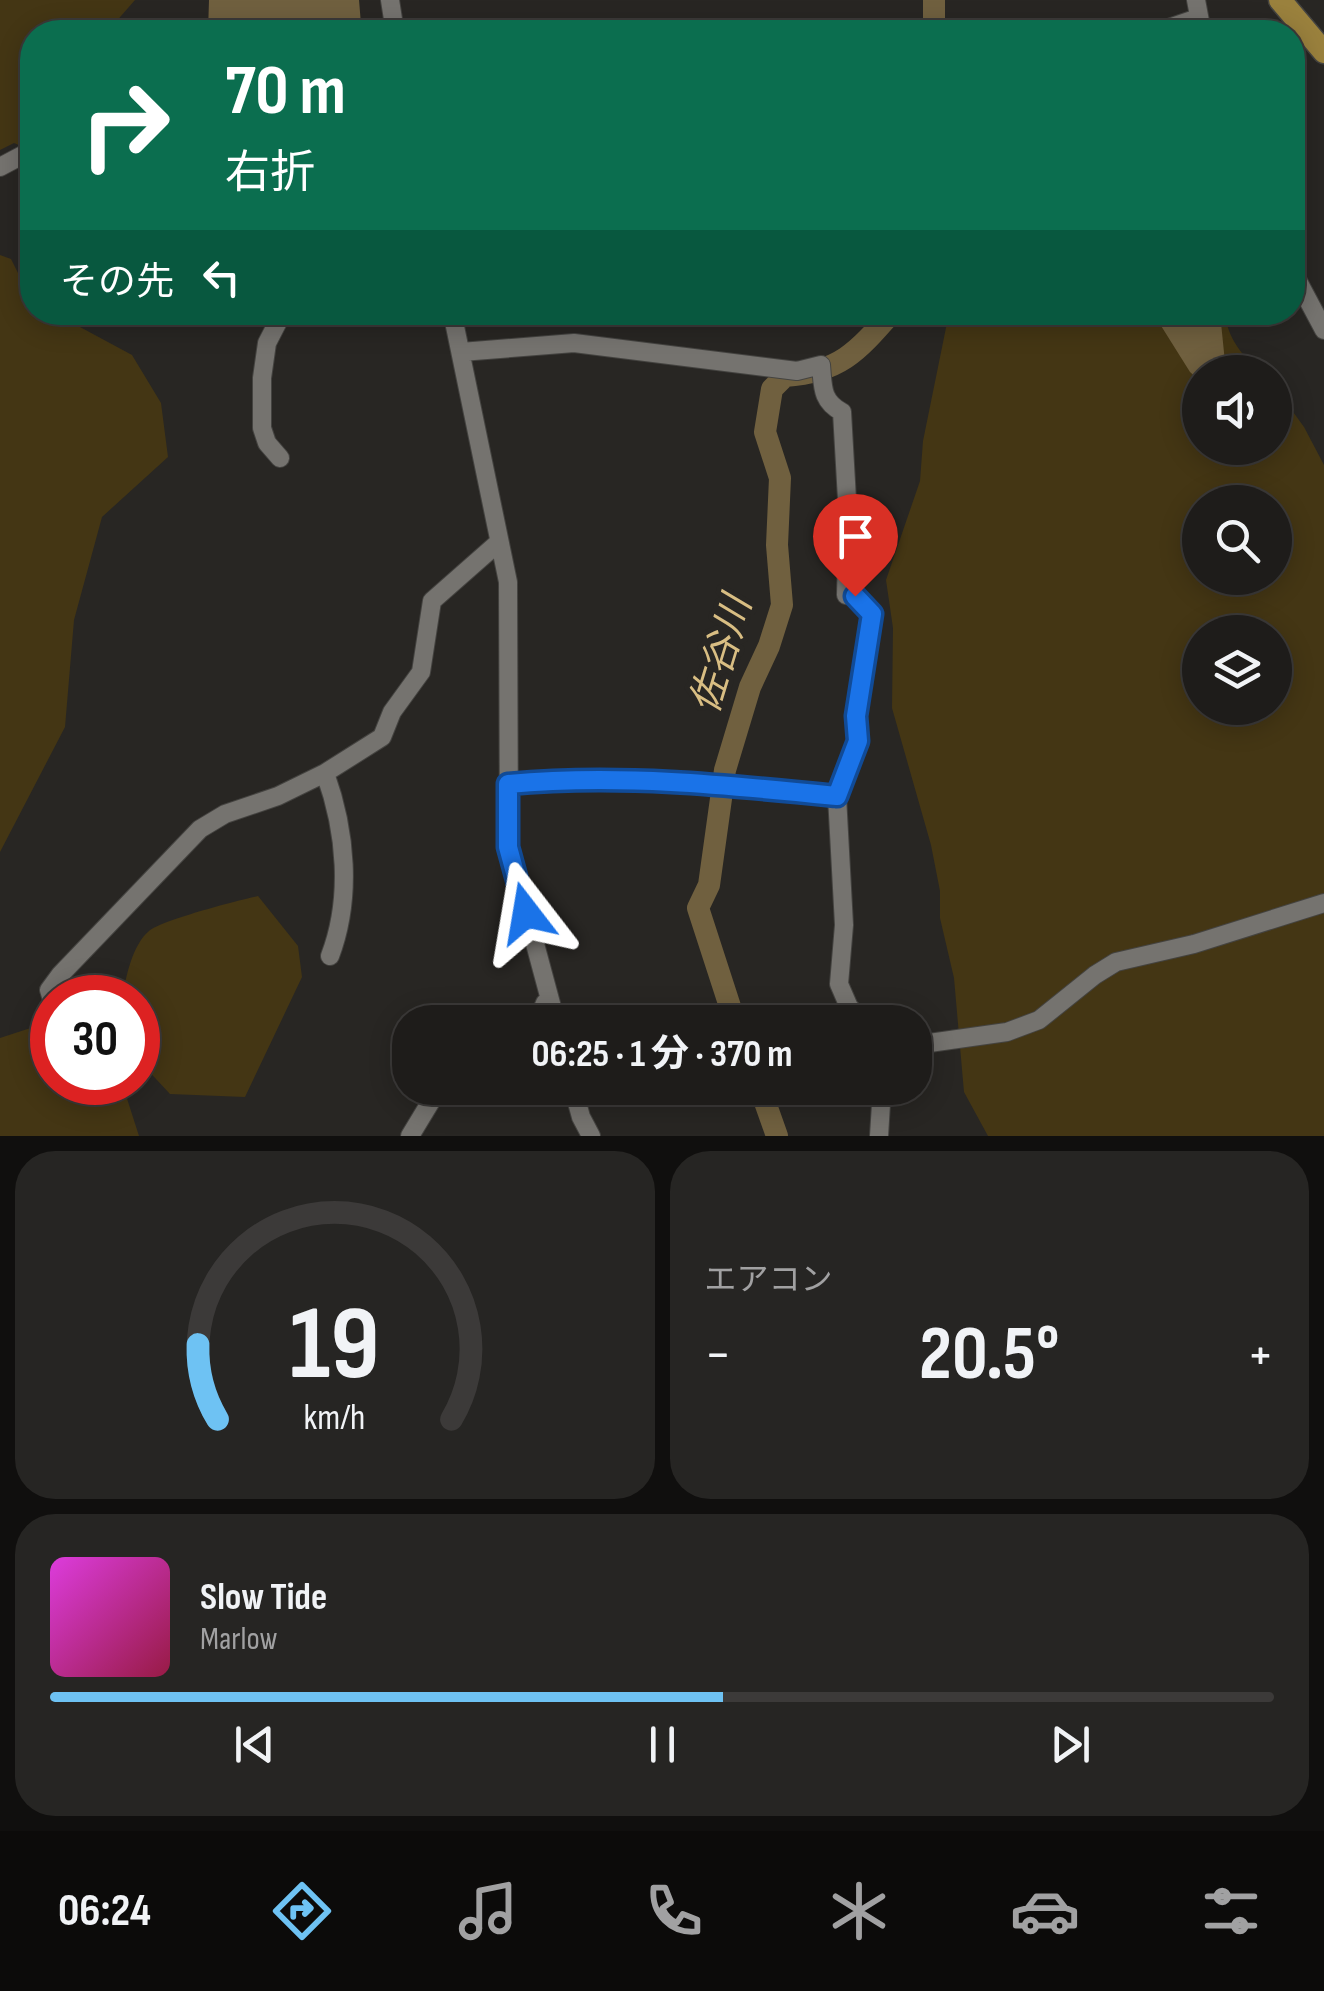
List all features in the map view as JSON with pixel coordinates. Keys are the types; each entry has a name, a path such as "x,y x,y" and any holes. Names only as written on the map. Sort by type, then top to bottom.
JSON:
{"main road":[{"path":"1280,0 1297,20"},
{"path":"1305,30 1324,52"}],"street":[{"path":"1319,307 1324,330"},
{"path":"277,325 268,343 262,378 262,428 280,458"},
{"path":"455,325 508,582 508,847 551,1005"},
{"path":"461,352 574,344 797,371 821,365 824,397 842,412 848,517 846,594 855,596 872,614 856,716 858,741 837,796 844,925 839,984 848,1005"},
{"path":"60,975 200,828 324,774 382,737 392,712 421,672 432,601 499,542"},
{"path":"324,774 339,826 344,864 340,930 330,956"},
{"path":"508,784 570,778 644,779 837,796"},
{"path":"932,1043 1007,1032 1039,1020 1116,962 1194,944 1324,902"},
{"path":"544,1005 550,1000"},
{"path":"410,1136 429,1105"},
{"path":"578,1105 591,1136"},
{"path":"879,1136 881,1105"}],"shaded area":[{"path":"0,0 135,0 118,20 20,20 20,146 14,143 0,150"},
{"path":"209,0 359,0 361,20 208,20"},
{"path":"0,255 11,259 20,277 20,325 76,325 132,355 161,403 168,457 102,517 74,620 65,727 0,852"},
{"path":"947,325 1228,325 1244,355 1182,355 1182,465 1292,465 1292,410 1324,465 1324,1136 988,1136 964,1092 954,978 940,918 940,891 892,708 893,628 886,580 920,481 923,441"},
{"path":"1161,325 1221,325 1224,355 1182,355 1182,359"},
{"path":"258,896 298,946 302,977 245,1097 170,1094 160,1083 160,975 127,975 134,953 149,931 201,911"},
{"path":"30,1028 30,1105 129,1105 139,1136 0,1136 0,1038"}],"waterway":[{"name":"佐谷川","path":"934,0 934,20"},
{"name":"佐谷川","path":"729,1005 698,908 709,885 725,770 750,687 782,605 777,545 780,478 765,432 772,389 785,376 820,370 846,358 880,325"},
{"name":"佐谷川","path":"766,1105 777,1136"}],"route":[{"path":"526,913 508,847 508,784 570,778 644,779 837,796 858,741 856,716 872,614 855,596"}]}
